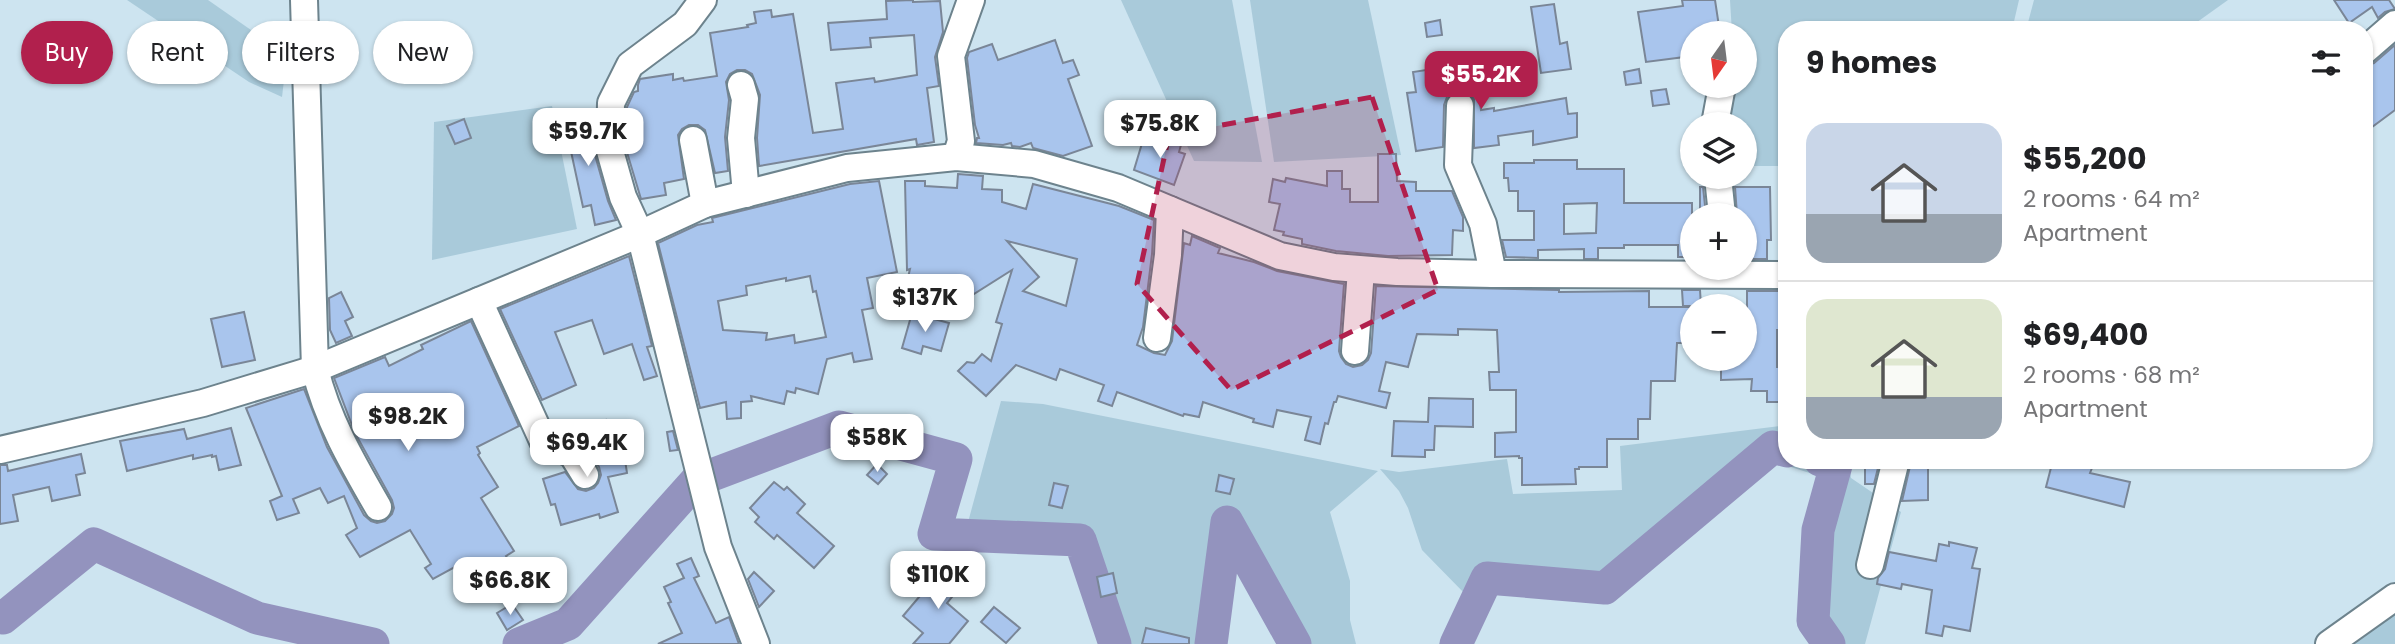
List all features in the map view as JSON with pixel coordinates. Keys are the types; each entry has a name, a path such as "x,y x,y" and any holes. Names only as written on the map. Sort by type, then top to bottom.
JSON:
{"street":[{"path":"304,0 315,369 321,394 342,444 377,507"},
{"path":"703,0 685,24 630,65 611,103 610,151 623,197 640,234 718,547 756,644"},
{"path":"956,157 961,141 951,56 971,0"},
{"path":"2373,43 2395,24"},
{"path":"741,85 745,99 741,138 747,194"},
{"path":"1460,106 1458,165 1483,224 1493,274"},
{"path":"693,140 705,204"},
{"path":"0,450 203,403 315,369 640,234 705,204 847,169 956,157 1034,164 1118,188 1280,256 1334,267 1493,274 1680,272"},
{"path":"1157,338 1168,256 1170,210"},
{"path":"1355,351 1361,270"},
{"path":"1757,274 1778,275"},
{"path":"479,301 543,441 572,454 585,475"},
{"path":"1870,565 1894,469"},
{"path":"2329,644 2395,597"}],"highlighted area":[{"path":"1372,97 1438,290 1231,390 1137,284 1169,135"}],"shaded area":[{"path":"127,0 208,0 242,24 242,77 228,68 228,21 158,21"},
{"path":"1121,0 1232,0 1262,162 1194,161"},
{"path":"1250,0 1368,0 1401,155 1274,162"},
{"path":"1730,0 2019,0 2014,21 1778,21 1778,166 1757,166 1757,112 1719,112 1722,98 1757,98 1757,21 1731,21"},
{"path":"2034,0 2228,0 2199,21 2028,21"},
{"path":"253,84 284,84 282,97"},
{"path":"552,106 577,229 432,260 434,122"},
{"path":"1001,401 1043,404 1378,471 1330,512 1350,581 1350,620 1356,644 1280,644 1233,553 1221,644 1103,644 1074,548 961,548"},
{"path":"1778,426 1778,463 1773,461 1604,600 1495,593 1470,644 1439,644 1467,596 1422,550 1408,508 1399,491 1380,469 1399,472 1507,459 1513,494 1622,490 1620,446"},
{"path":"1798,469 1850,469 1851,478 1901,512 1865,644 1816,644 1800,619 1802,542 1822,477"},
{"path":"2395,603 2395,644 2339,644"}],"building":[{"path":"1682,0 1715,0 1718,21 1680,21 1680,58 1646,62 1638,12 1683,6"},
{"path":"2334,0 2389,0 2395,9 2378,18 2372,7 2348,21"},
{"path":"886,1 940,1 943,32 935,57 939,86 927,88 934,142 917,145 916,139 759,166 757,138 760,95 752,74 737,70 730,74 726,82 729,100 725,137 728,171 715,173 705,130 698,125 689,125 678,135 684,179 664,183 666,195 641,199 626,149 627,107 634,92 638,91 640,79 673,74 673,80 683,78 684,81 717,76 710,33 748,27 747,25 756,23 754,12 771,10 772,17 793,14 813,133 843,129 836,83 874,78 875,82 917,75 914,35 870,38 871,47 831,50 828,23 887,19"},
{"path":"1554,4 1560,44 1567,42 1571,69 1541,73 1531,7"},
{"path":"1440,20 1442,35 1427,37 1425,23"},
{"path":"1055,40 1063,63 1073,60 1079,75 1068,79 1092,146 1063,156 1033,148 1031,143 1020,147 1012,146 1011,143 976,143 979,138 967,58 969,52 992,44 998,60"},
{"path":"2395,45 2395,110 2373,126 2373,63"},
{"path":"1473,59 1481,110 1494,108 1494,111 1566,98 1568,114 1577,113 1577,137 1533,145 1533,131 1498,136 1499,145 1474,148 1474,99 1469,93 1460,90 1447,97 1444,105 1443,147 1416,151 1407,93 1416,92 1413,72 1446,67 1446,63"},
{"path":"1639,69 1641,83 1626,85 1624,72"},
{"path":"1666,89 1669,104 1653,106 1651,91"},
{"path":"592,113 595,155 616,220 595,225 591,205 583,207 564,119"},
{"path":"464,119 471,138 455,144 447,126"},
{"path":"1158,137 1181,145 1179,152 1185,154 1174,185 1134,170 1143,140 1156,144"},
{"path":"1378,154 1396,154 1397,181 1416,182 1416,191 1452,191 1463,217 1463,231 1453,230 1452,255 1388,256 1336,251 1302,244 1302,239 1274,230 1280,204 1269,202 1273,179 1285,182 1286,178 1327,186 1327,171 1342,171 1342,189 1350,189 1350,202 1378,202"},
{"path":"1577,160 1577,169 1624,169 1624,203 1680,203 1680,257 1678,245 1624,245 1624,248 1598,248 1598,259 1584,259 1584,249 1538,250 1538,258 1506,257 1502,240 1534,240 1534,211 1518,211 1518,191 1509,191 1508,178 1504,178 1504,163","holes":["1597,203 1596,233 1564,234 1564,204"]},
{"path":"958,174 983,176 982,189 1002,190 1002,202 1026,209 1033,184 1119,206 1154,220 1143,327 1137,345 1154,353 1165,355 1172,341 1184,243 1190,245 1192,236 1220,248 1218,253 1277,271 1344,284 1339,351 1346,364 1353,367 1362,365 1371,353 1376,286 1559,292 1649,291 1649,307 1680,307 1680,343 1677,343 1675,381 1651,381 1650,419 1638,419 1638,439 1607,439 1607,467 1575,469 1576,484 1522,485 1522,458 1495,457 1495,433 1516,432 1516,390 1490,390 1489,372 1499,372 1497,330 1458,329 1458,335 1417,334 1408,367 1386,362 1379,391 1390,393 1386,408 1338,396 1328,424 1325,423 1320,444 1305,440 1311,417 1277,410 1273,427 1203,402 1199,417 1183,416 1117,392 1112,406 1098,401 1104,385 1060,369 1056,380 1016,365 986,396 958,371 967,362 974,363 982,354 991,361 1002,324 996,322 1012,270 958,304 945,282 906,286 910,269 907,270 905,181 925,181 925,186 957,188","holes":["1007,241 1077,259 1066,306 1023,291 1039,277"]},
{"path":"879,181 897,272 867,278 873,308 862,310 872,359 854,362 852,353 827,359 818,394 796,388 795,393 787,391 784,404 751,396 752,401 741,402 741,418 727,419 726,402 700,408 658,243 697,225 713,222 712,218 850,184","holes":["810,276 813,292 816,291 826,337 795,343 794,335 766,340 767,333 723,330 718,301 747,295 746,286"]},
{"path":"1770,187 1771,240 1767,240 1767,259 1757,259 1757,203 1736,203 1735,189"},
{"path":"1700,189 1703,189 1705,203 1700,203"},
{"path":"629,256 652,346 647,347 657,376 644,380 632,344 604,354 592,320 555,332 576,385 542,400 500,309"},
{"path":"1682,290 1700,290 1700,294 1682,294"},
{"path":"1747,291 1778,291 1778,402 1767,402 1767,391 1751,391 1752,379 1721,380 1721,371 1757,371 1757,294 1747,294"},
{"path":"341,292 353,317 345,321 352,336 336,343 330,330 329,298"},
{"path":"244,312 255,360 222,367 211,319"},
{"path":"912,313 949,323 941,351 923,346 921,354 902,348"},
{"path":"471,321 519,426 477,447 480,453 478,455 498,487 481,498 514,551 506,556 523,583 498,598 480,569 469,575 462,563 433,579 425,568 431,564 410,530 360,557 346,535 357,528 344,496 328,503 320,488 293,499 299,513 277,520 270,501 282,496 246,408 304,389 327,447 364,515 377,523 385,521 394,508 392,500 355,433 334,378 385,357 389,366 423,349 421,345"},
{"path":"1429,398 1473,399 1473,427 1435,426 1434,450 1425,450 1425,457 1392,456 1394,421 1428,422"},
{"path":"606,420 614,462 625,460 627,473 608,477 618,512 600,518 599,514 561,525 543,479 565,472 578,489 586,491 594,488 601,475 599,467 585,446 575,438 572,425"},
{"path":"231,428 241,465 219,470 216,456 193,459 193,455 127,471 120,441 184,429 187,439"},
{"path":"673,431 678,450 670,451 667,432"},
{"path":"81,454 85,473 76,475 80,495 52,501 49,487 13,495 18,521 0,524 0,465 7,465 8,471"},
{"path":"877,464 887,474 878,484 867,475"},
{"path":"1865,469 1878,469 1874,484 1865,484"},
{"path":"1909,469 1928,469 1928,500 1902,501"},
{"path":"2051,469 2092,469 2090,473 2130,482 2124,507 2046,487"},
{"path":"1219,475 1234,479 1230,494 1216,491"},
{"path":"774,482 784,490 787,487 805,504 797,513 834,546 814,568 777,535 774,539 755,522 759,517 750,508"},
{"path":"1054,483 1068,486 1062,508 1049,505"},
{"path":"1949,542 1977,548 1972,568 1980,569 1970,631 1944,626 1942,636 1926,633 1932,590 1902,584 1901,589 1877,584 1885,569 1889,552 1936,561 1939,544 1949,546"},
{"path":"691,558 699,576 694,578 716,623 729,617 739,644 658,644 682,633 668,603 671,602 664,587 684,578 677,564"},
{"path":"954,565 968,577 947,603 968,621 949,644 913,644 923,633 903,616 930,584 935,589"},
{"path":"754,572 774,591 759,607 748,579"},
{"path":"1113,573 1117,593 1101,597 1097,577"},
{"path":"512,604 523,620 507,630 497,613"},
{"path":"994,607 1020,628 1006,643 981,622"},
{"path":"1146,628 1189,638 1189,644 1142,644"}],"waterway":[{"path":"519,644 568,624 696,481 839,427 956,459 934,534 1080,540 1115,644"},
{"path":"1456,644 1487,578 1605,588 1773,447 1778,448"},
{"path":"1829,644 1813,621 1818,530 1835,469"},
{"path":"1211,644 1227,522 1295,644"},
{"path":"0,617 3,618 94,544 257,618 373,644"}]}
